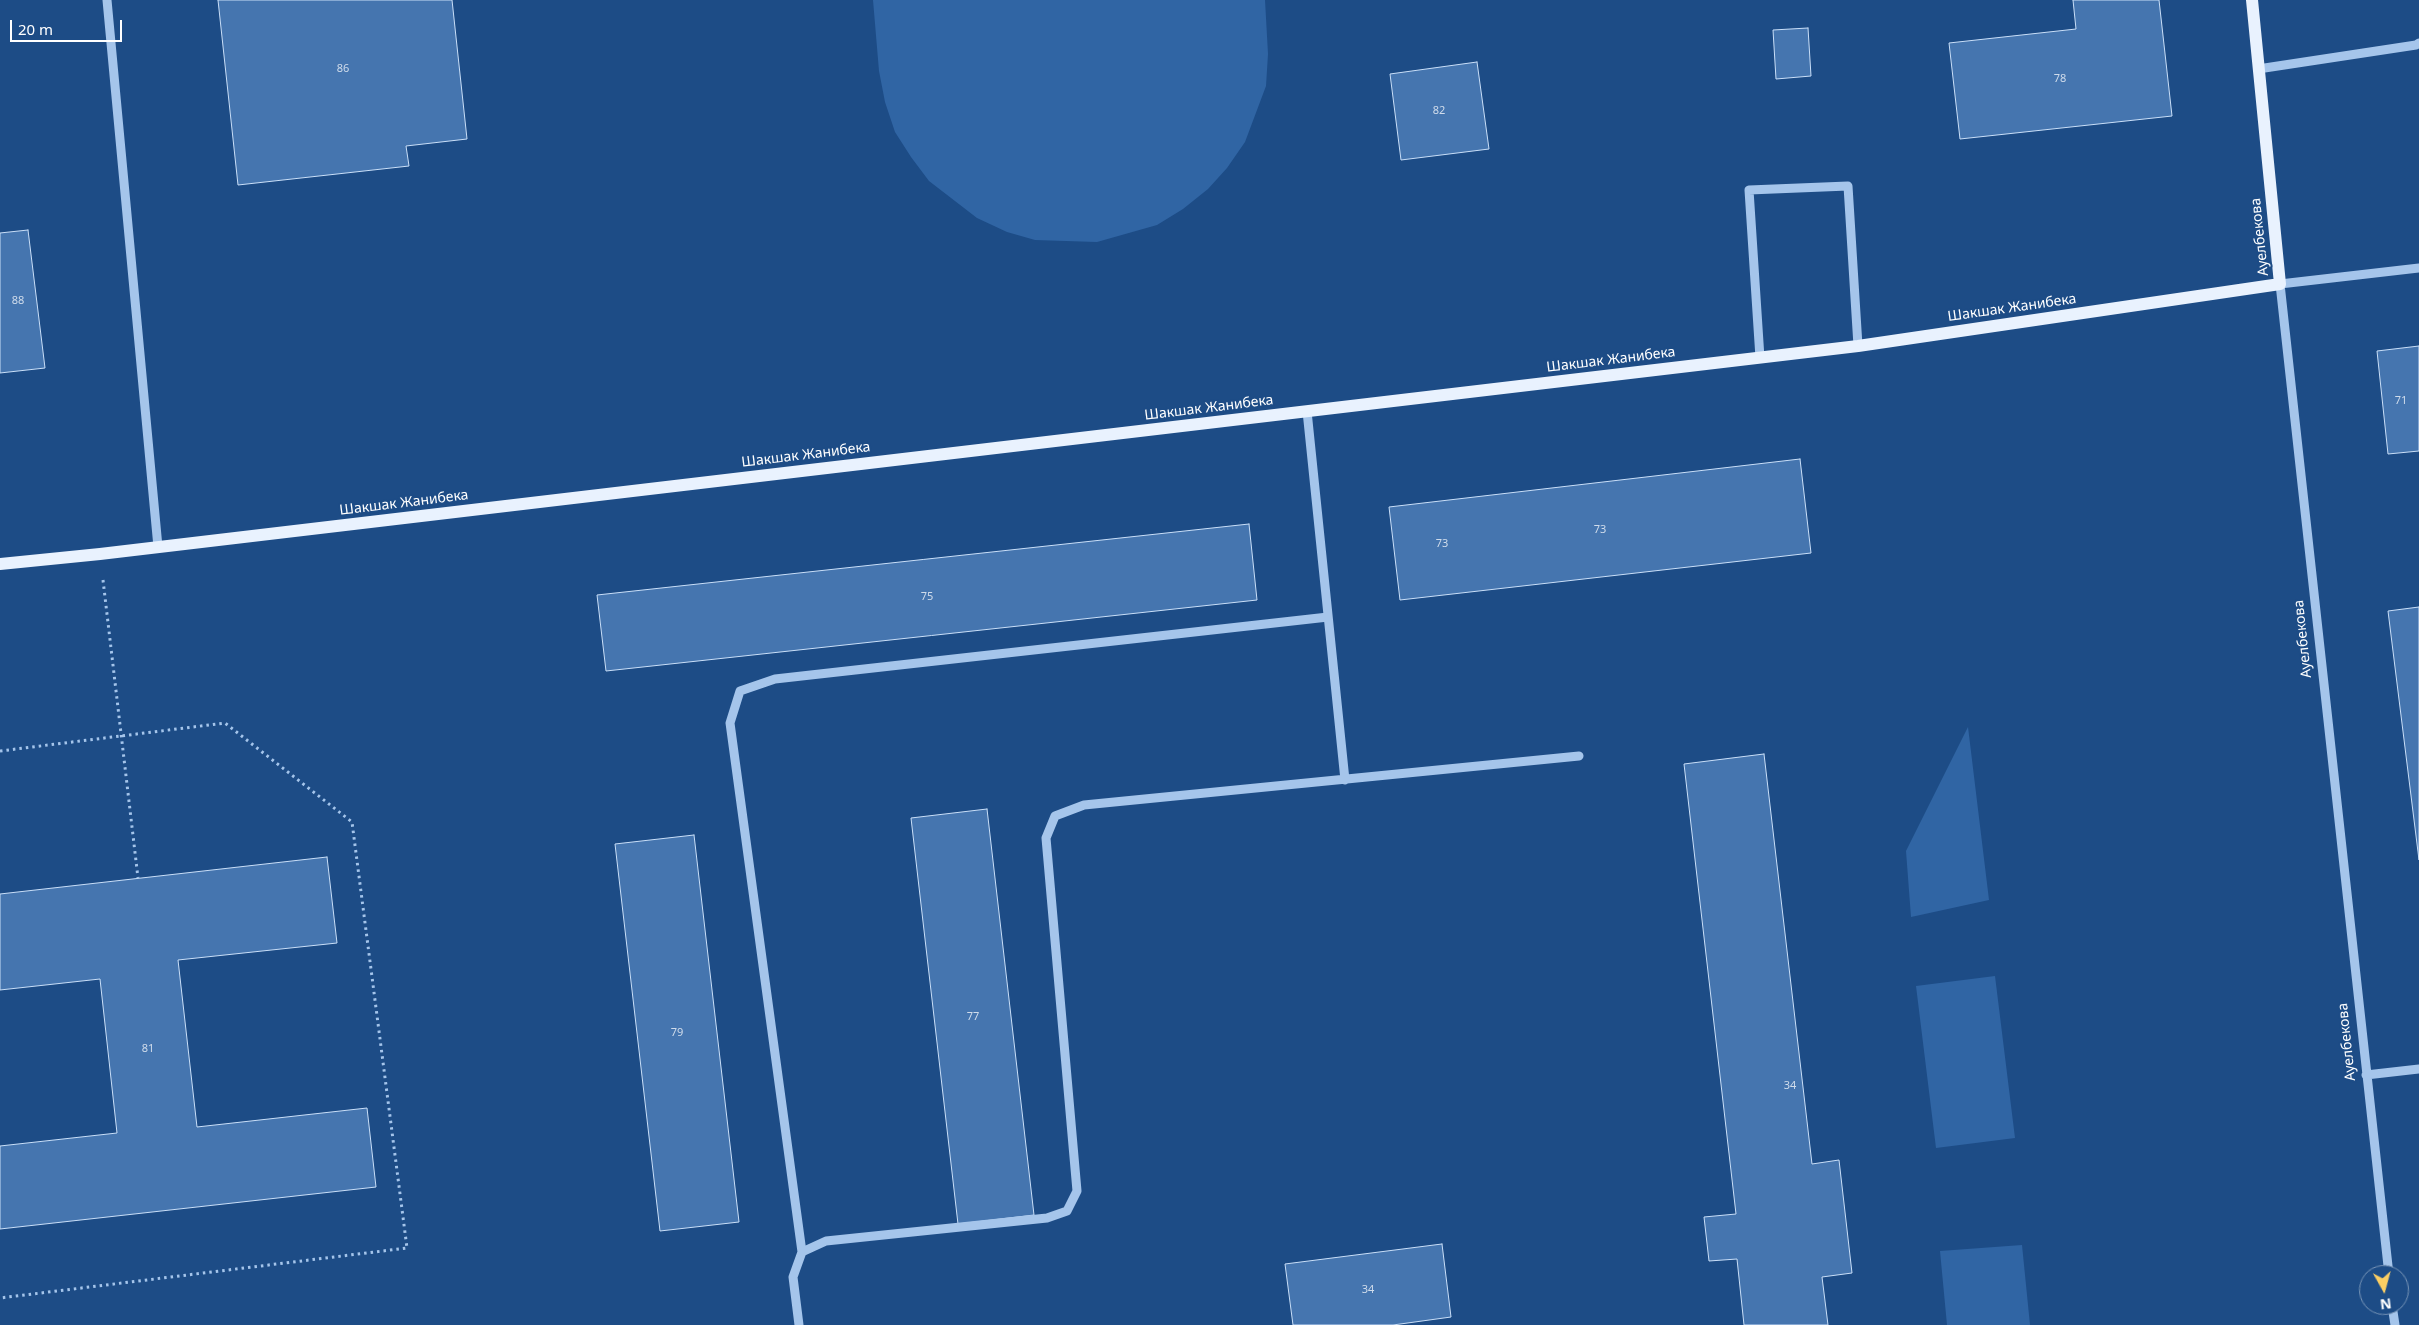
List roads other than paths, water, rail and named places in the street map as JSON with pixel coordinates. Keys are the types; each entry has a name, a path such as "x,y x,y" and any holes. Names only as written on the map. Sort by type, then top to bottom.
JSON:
{"main road":[{"name":"Ауелбекова","path":"2252,0 2280,284"},
{"name":"Шакшак Жанибека","path":"0,564 100,554 1858,346 2280,284"}],"street":[{"path":"107,0 158,547"},
{"path":"2258,69 2419,43"},
{"path":"1760,358 1749,190 1848,186 1858,346"},
{"name":"Шакшак Жанибека","path":"2280,284 2419,268"},
{"name":"Ауелбекова","path":"2280,284 2388,1265"},
{"path":"1307,411 1345,780"},
{"path":"799,1325 793,1277 802,1252 730,723 740,692 775,679 1328,617"},
{"path":"802,1252 826,1240 1047,1218 1068,1211 1077,1191 1046,838 1055,816 1084,804 1579,756"},
{"path":"2366,1075 2419,1069"}]}
